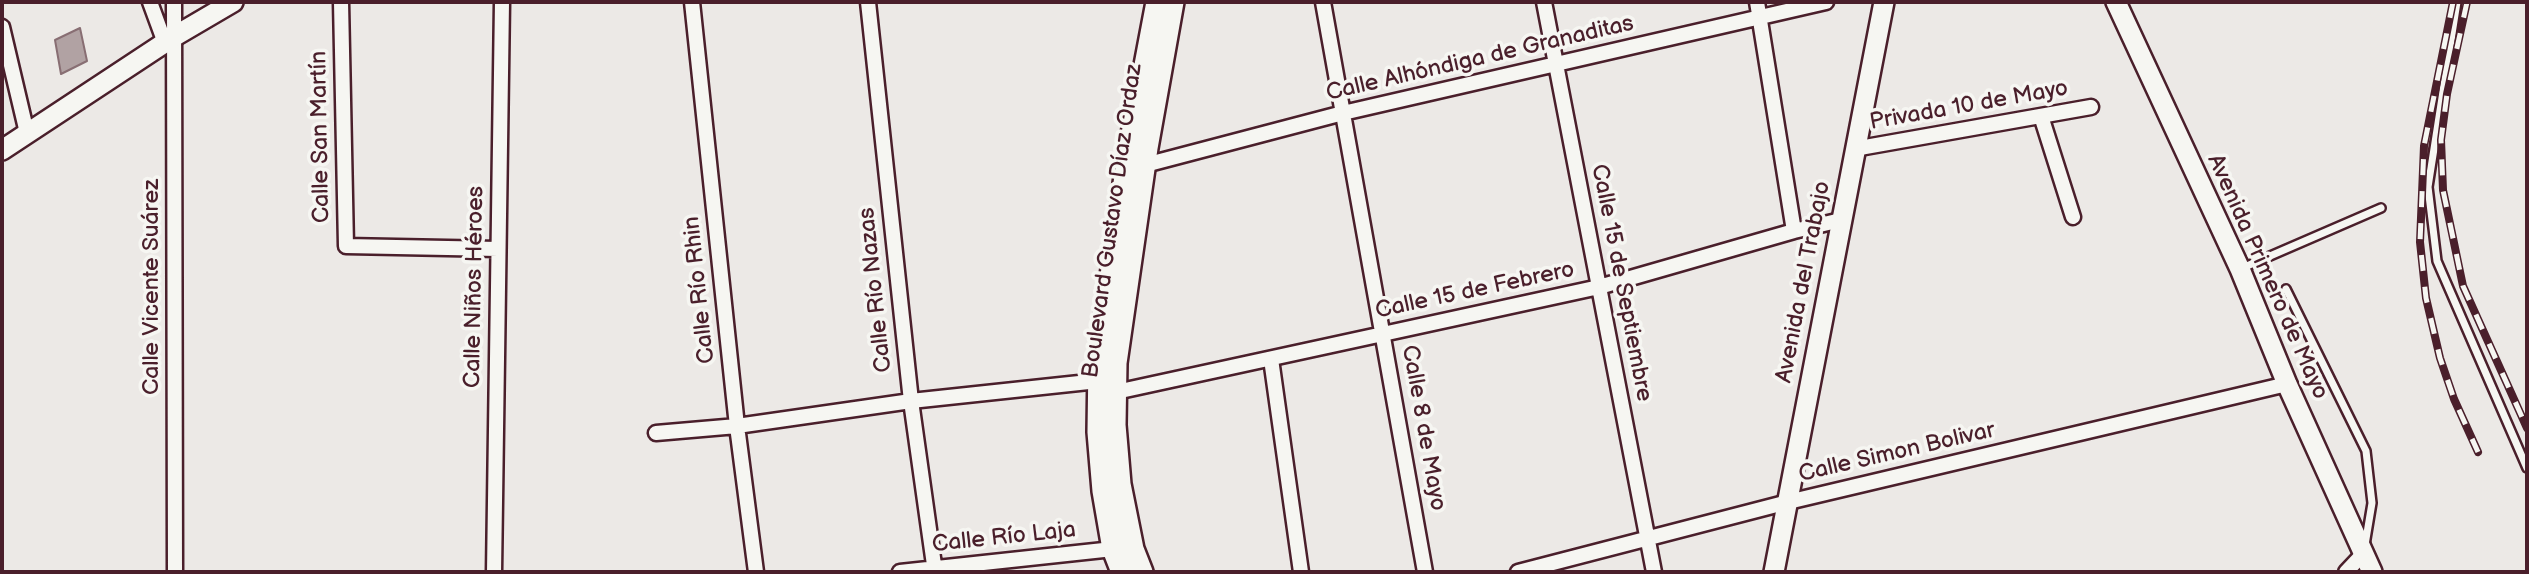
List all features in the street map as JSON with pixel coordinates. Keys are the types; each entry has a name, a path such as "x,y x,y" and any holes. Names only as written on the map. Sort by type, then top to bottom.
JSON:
{"main road":[{"name":"Boulevard Gustavo Díaz Ordaz","path":"1142,572 1133,549 1120,484 1107,387 1099,361 1128,155 1157,2"},
{"name":"Boulevard Gustavo Díaz Ordaz","path":"1122,572 1114,549 1103,491 1098,432 1107,387 1116,363 1145,165 1173,2"}],"street":[{"path":"150,2 170,39"},
{"name":"Calle Vicente Suárez","path":"174,2 170,39 175,572"},
{"path":"2,150 170,39 233,2"},
{"name":"Calle San Martín","path":"341,2 346,246 498,249"},
{"name":"Calle Niños Héroes","path":"494,572 502,2"},
{"name":"Calle Río Rhin","path":"692,2 737,426 756,572"},
{"name":"Calle Río Nazas","path":"868,2 911,401 935,570"},
{"name":"Calle 8 de Mayo","path":"1323,2 1425,572"},
{"name":"Calle 15 de Septiembre","path":"1544,2 1654,572"},
{"path":"1757,2 1794,231"},
{"name":"Calle Alhóndiga de Granaditas","path":"1145,165 1343,113 1826,2"},
{"name":"Avenida del Trabajo","path":"1774,572 1884,2"},
{"name":"Avenida Primero de Mayo","path":"2116,2 2240,269 2287,384 2372,572"},
{"path":"2,27 27,133"},
{"name":"Privada 10 de Mayo","path":"1854,149 2091,107"},
{"path":"2041,116 2073,217"},
{"name":"Calle 15 de Febrero","path":"656,433 737,426 911,401 1107,387 1272,359 1599,287 1840,220"},
{"path":"1272,359 1301,572"},
{"name":"Calle Simon Bolivar","path":"1518,572 1788,502 2287,384"},
{"name":"Calle Río Laja","path":"900,572 1114,549"},
{"path":"2346,572 2363,554"}],"lane":[{"path":"2457,2 2428,187 2437,261 2527,468"},
{"path":"2240,269 2381,208"},
{"path":"2286,289 2366,451 2372,503 2363,554"}],"shaded area":[{"path":"80,28 87,61 61,74 55,40"}],"railway":[{"path":"2453,2 2424,146 2420,242 2426,298 2440,358 2454,399 2478,452"},
{"path":"2467,2 2447,94 2441,140 2443,190 2463,286 2527,428"}]}
